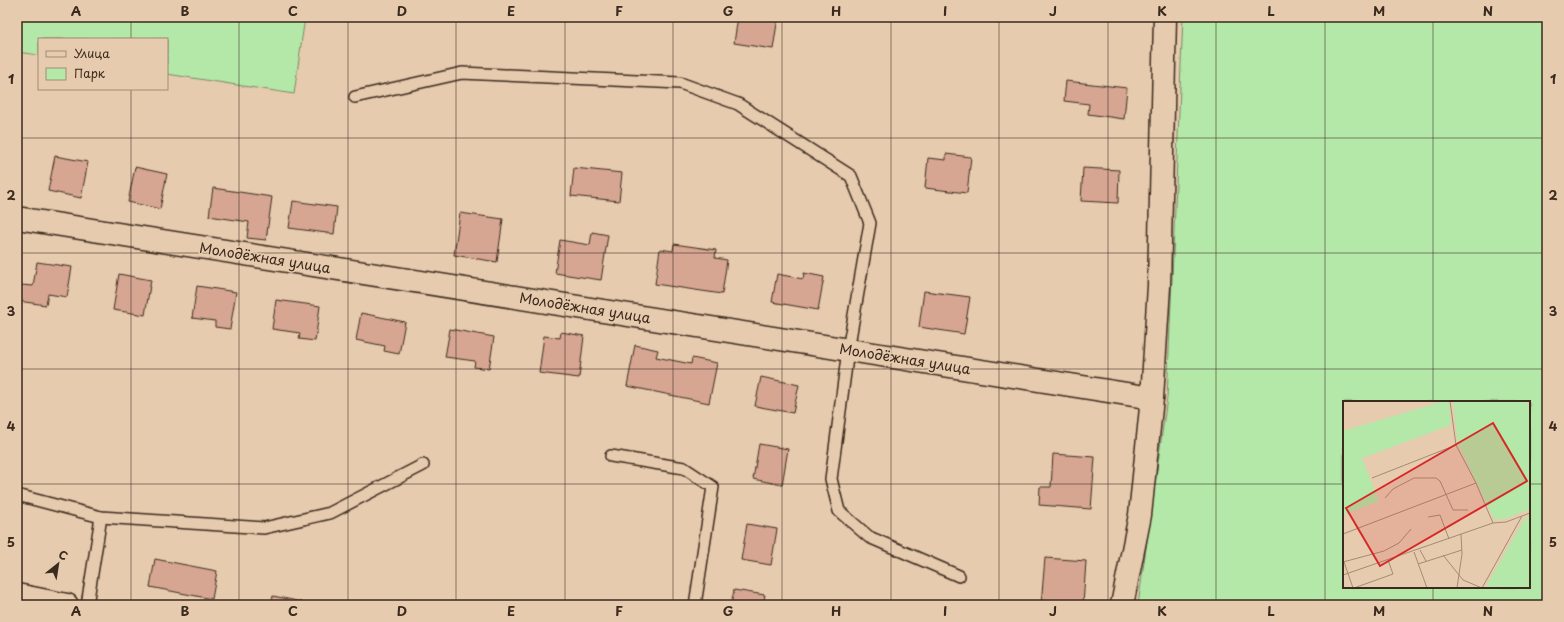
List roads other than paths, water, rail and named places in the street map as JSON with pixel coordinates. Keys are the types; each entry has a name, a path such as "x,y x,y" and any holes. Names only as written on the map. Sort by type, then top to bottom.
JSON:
{"street":[{"path":"1122,605 1140,515 1152,398 1158,286 1165,17"},
{"name":"Молодёжная улица","path":"17,218 1152,398"},
{"path":"17,595 67,605"}],"lane":[{"path":"355,97 462,72 680,83 738,104 851,176 870,223 848,350 831,479 839,511 869,537 958,576"},
{"path":"611,456 684,468 713,487 694,605"},
{"path":"17,495 101,517 264,528 330,514 423,465"},
{"path":"87,605 101,517"}]}
